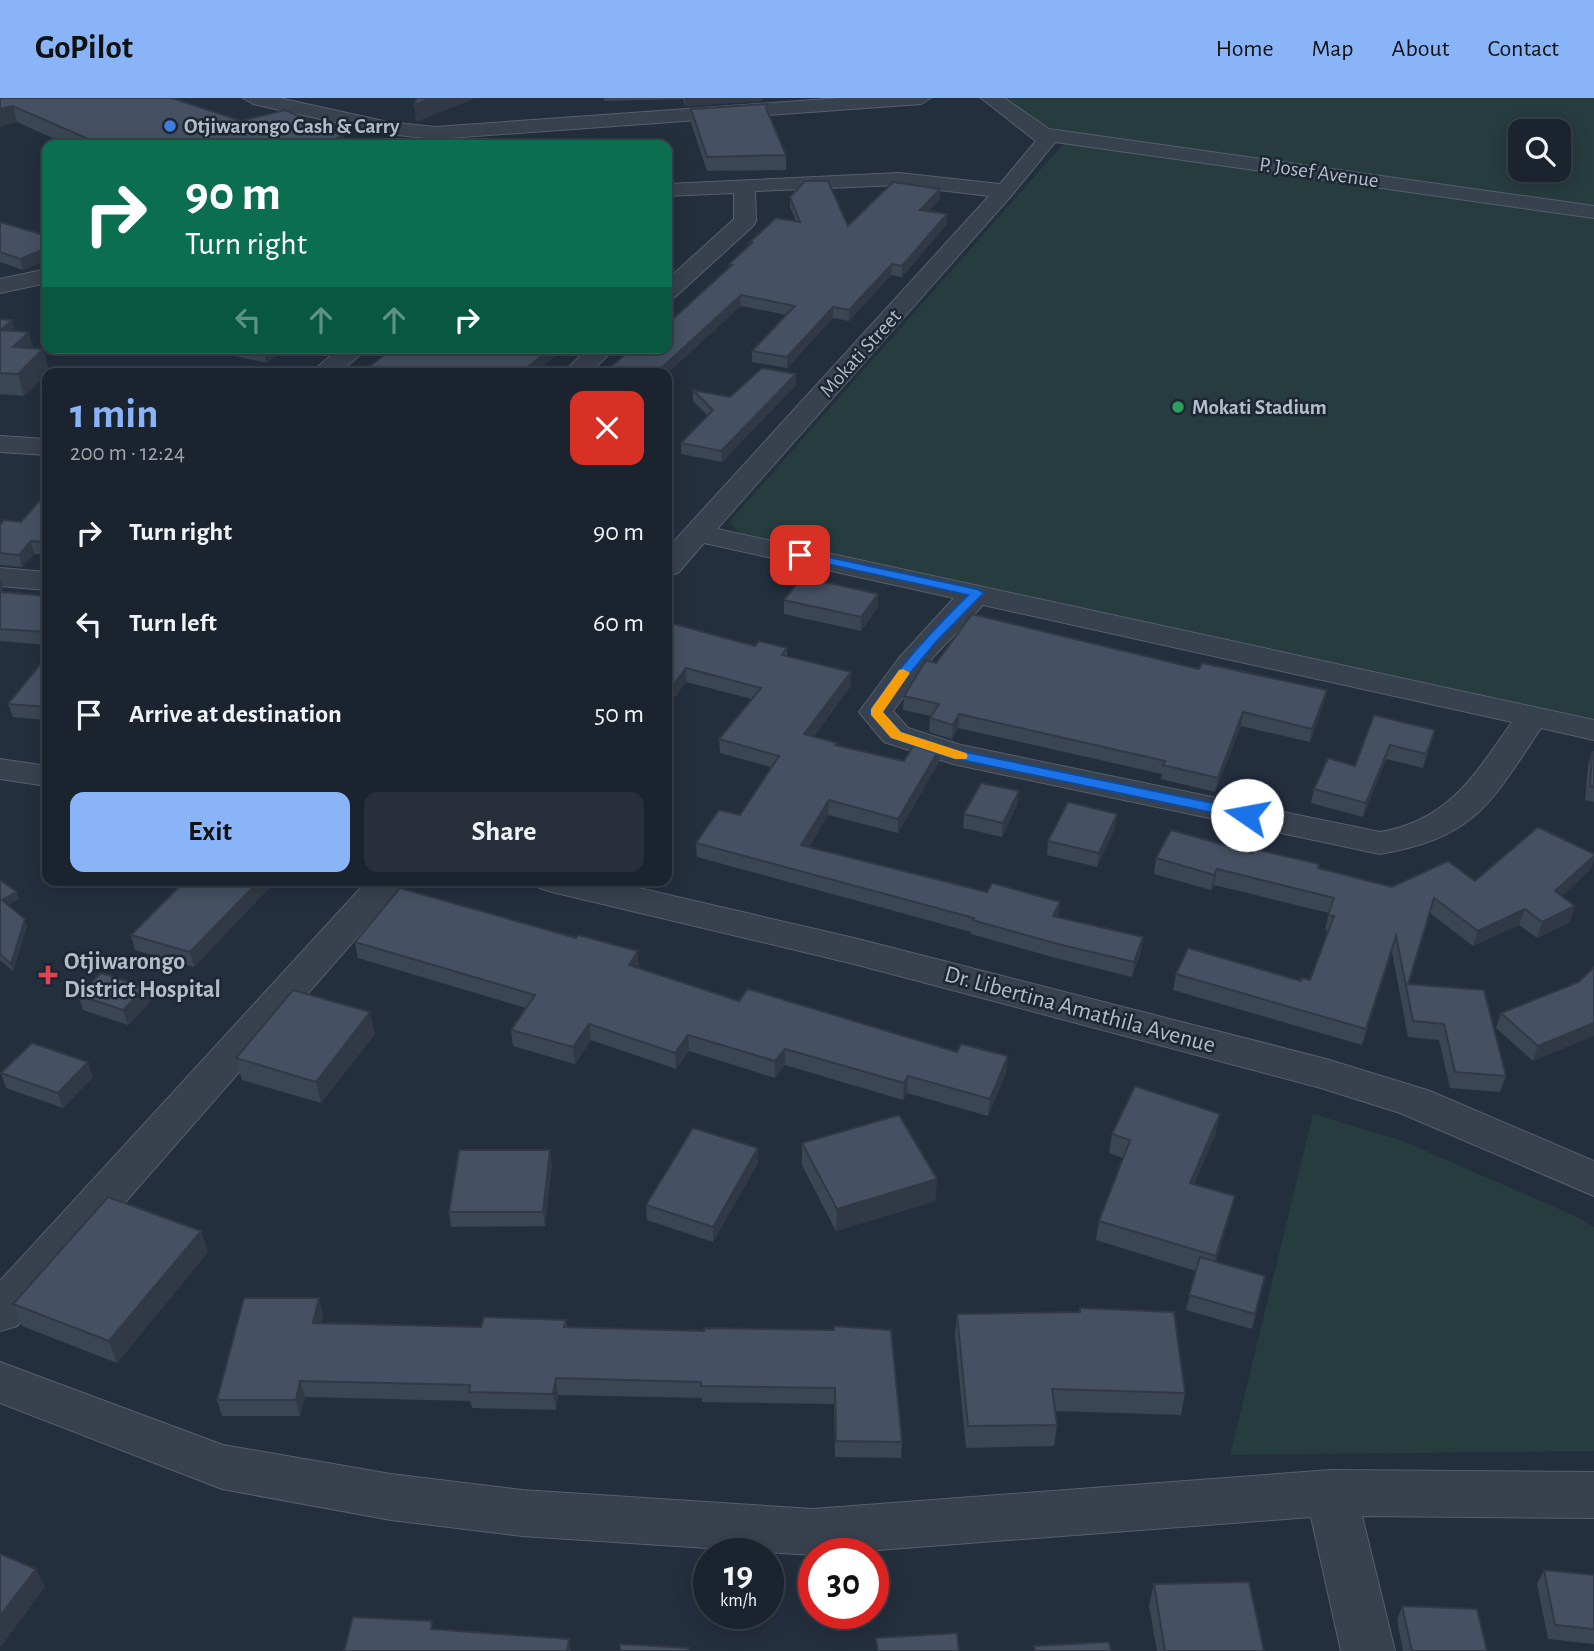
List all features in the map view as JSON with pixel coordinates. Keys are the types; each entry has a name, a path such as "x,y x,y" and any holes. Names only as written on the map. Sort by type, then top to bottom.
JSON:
{"street":[{"path":"253,98 388,128 435,133 921,98"},
{"path":"991,98 1043,134"},
{"path":"418,140 435,133"},
{"name":"Mokati Street","path":"672,562 1005,191 1046,141 1043,134"},
{"name":"P. Josef Avenue","path":"1043,134 1594,212"},
{"path":"672,190 899,179 1005,191"},
{"path":"672,287 745,221 744,186"},
{"path":"0,286 42,277"},
{"path":"328,368 348,354"},
{"path":"581,368 596,354"},
{"path":"0,444 42,447"},
{"path":"698,533 1594,730"},
{"path":"0,577 42,581"},
{"path":"977,593 932,638 891,688 876,712 896,735 953,754 1381,842 1409,840 1442,826 1468,807 1532,717"},
{"path":"0,768 42,775"},
{"path":"0,1312 384,886"},
{"name":"Dr. Libertina Amathila Avenue","path":"577,886 853,951 1326,1074 1415,1102 1591,1172"},
{"path":"0,1382 222,1467 391,1497 522,1513 813,1532 1331,1493 1594,1494"},
{"path":"1331,1493 1367,1651"}],"green space":[{"path":"1003,98 1594,98 1594,208 1063,131 1038,123"},
{"path":"1066,141 1594,217 1594,720 743,537 729,522"},
{"path":"1313,1114 1403,1141 1575,1216 1594,1227 1594,1451 1230,1455"}],"building":[{"path":"0,98 172,98 241,121 285,110 343,136 332,140 91,140 13,106 0,109"},
{"path":"417,98 431,98 414,105"},
{"path":"768,104 766,108 786,155 707,157 691,109"},
{"path":"805,181 828,181 848,226 893,182 940,189 920,210 947,214 902,266 892,264 849,310 833,307 787,357 752,351 795,306 741,295 661,368 609,368 626,354 672,354 672,318 732,265 729,264 776,218 800,222 790,197"},
{"path":"0,222 42,235 42,250 20,259 0,252"},
{"path":"0,319 12,320 1,330 29,332 13,347 42,350 18,374 0,373"},
{"path":"385,354 544,354 527,368 367,368"},
{"path":"762,368 796,374 721,451 681,443 713,410 693,390 730,397"},
{"path":"42,498 42,542 31,541 19,555 0,553 0,525 4,520 21,522"},
{"path":"802,577 878,594 861,617 784,600"},
{"path":"0,592 42,596 42,632 0,629"},
{"path":"972,614 1199,669 1202,663 1327,690 1312,729 1243,712 1218,778 1163,765 1165,761 959,714 953,725 930,718 939,704 904,696 926,660 936,663"},
{"path":"672,623 755,646 759,641 787,648 782,655 851,672 804,734 837,743 835,745 904,761 916,741 940,748 898,819 829,800 801,845 987,892 992,883 1060,902 1053,916 1143,937 1134,962 1058,944 972,920 974,918 696,843 719,810 740,815 779,756 719,739 761,688 686,668 672,686"},
{"path":"42,662 42,707 8,704"},
{"path":"1374,715 1435,730 1426,754 1390,745 1366,803 1314,789 1328,758 1355,766"},
{"path":"1594,752 1594,787 1590,786"},
{"path":"981,783 1019,791 1003,823 964,814"},
{"path":"1068,802 1117,814 1099,853 1048,841"},
{"path":"1538,827 1594,854 1555,891 1575,906 1542,922 1525,909 1478,931 1434,898 1408,984 1484,990 1506,1076 1455,1072 1444,1024 1413,1021 1396,936 1366,1029 1176,974 1188,948 1301,981 1302,978 1310,980 1334,916 1328,915 1334,898 1217,869 1214,875 1156,858 1171,830 1252,853 1254,849 1319,864 1318,868 1392,887 1448,861 1475,881"},
{"path":"0,880 17,892 2,900 25,919 11,964 0,954"},
{"path":"180,886 254,886 190,952 131,935"},
{"path":"400,888 576,938 578,935 638,951 629,965 739,1001 748,989 957,1052 961,1044 1008,1056 990,1099 908,1076 904,1083 785,1049 775,1061 688,1035 675,1053 589,1024 573,1047 511,1030 535,995 355,942"},
{"path":"1594,967 1594,1023 1538,1046 1501,1013 1579,982"},
{"path":"101,973 146,987 123,1010 78,995"},
{"path":"293,990 370,1012 316,1082 236,1058"},
{"path":"32,1043 88,1062 58,1093 1,1073"},
{"path":"1135,1086 1220,1114 1190,1183 1235,1196 1216,1256 1099,1221 1130,1140 1112,1134"},
{"path":"899,1115 937,1179 837,1209 802,1143"},
{"path":"693,1128 758,1148 713,1227 646,1205"},
{"path":"459,1150 550,1150 543,1212 449,1212"},
{"path":"108,1197 201,1231 109,1341 13,1304"},
{"path":"1200,1257 1265,1276 1255,1314 1189,1295"},
{"path":"244,1298 319,1298 313,1323 481,1327 484,1317 566,1320 564,1327 704,1331 704,1328 834,1330 834,1326 891,1330 902,1442 836,1441 835,1388 701,1386 701,1382 556,1378 553,1394 469,1392 470,1385 300,1381 296,1400 217,1400"},
{"path":"1080,1308 1174,1312 1185,1393 1052,1389 1057,1425 968,1426 957,1314 1080,1312"},
{"path":"0,1554 36,1569 0,1616"},
{"path":"1544,1570 1594,1575 1594,1629 1555,1625"},
{"path":"1249,1582 1264,1651 1165,1651 1154,1584"},
{"path":"1402,1606 1477,1609 1487,1651 1412,1651"},
{"path":"353,1617 432,1621 431,1629 569,1639 567,1651 344,1651"},
{"path":"957,1633 959,1651 878,1651 876,1638"},
{"path":"1109,1642 1111,1651 1035,1651 1034,1646"},
{"path":"620,1644 689,1648 688,1651 620,1651"}],"slow traffic":[{"path":"903,673 876,712 896,735 960,756"}],"place":[{"name":"Otjiwarongo Cash & Carry","path":"170,126"},
{"name":"Mokati Stadium","path":"1178,407"},
{"name":"Otjiwarongo District Hospital","path":"48,975"}],"route":[{"path":"800,555 977,593 932,638 891,688 876,712 896,735 953,754 1247,815"}]}
